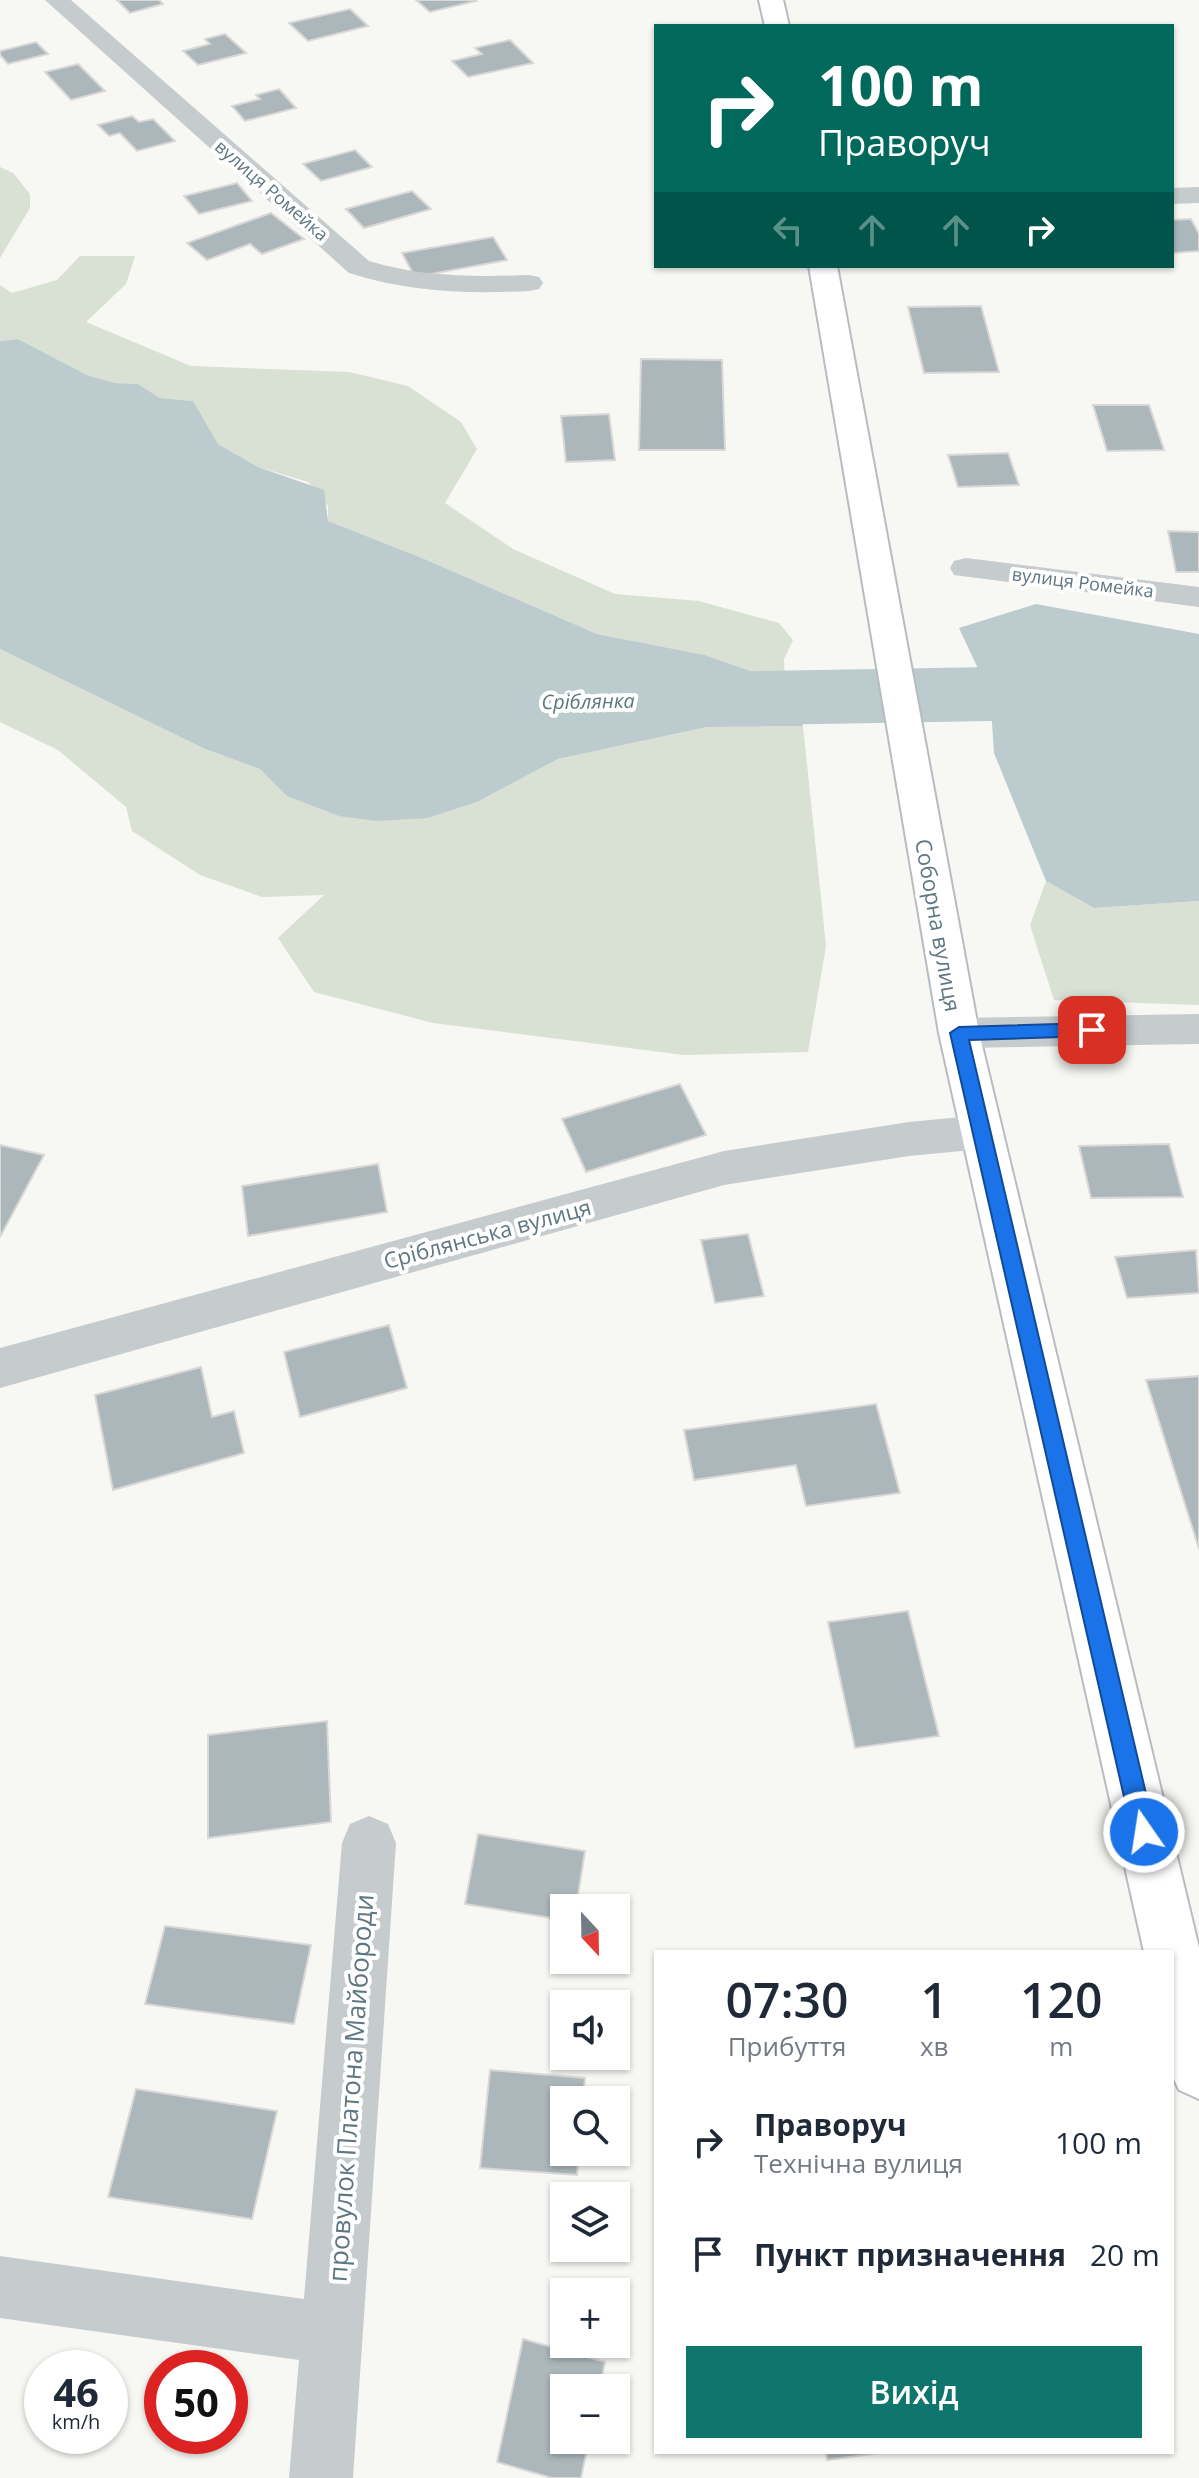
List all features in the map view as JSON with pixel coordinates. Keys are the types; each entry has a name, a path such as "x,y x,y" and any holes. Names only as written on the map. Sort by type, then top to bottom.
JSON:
{"main road":[{"path":"771,0 777,24"},
{"name":"Соборна вулиця","path":"823,268 959,1033 1171,1950"},
{"name":"Соборна вулиця","path":"1174,1962 1199,2070"}],"street":[{"name":"вулиця Ромейка","path":"57,0 359,267 387,277 493,285 529,283"},
{"path":"1174,196 1199,195"},
{"name":"вулиця Ромейка","path":"966,568 1199,597"},
{"path":"959,1033 1199,1029"},
{"name":"Сріблянська вулиця","path":"0,1368 724,1168 909,1139 982,1132"},
{"name":"провулок Платона Майбороди","path":"321,2478 369,1843"},
{"path":"0,2287 332,2334"}],"shaded area":[{"path":"0,167 13,173 30,194 30,208 0,258"},
{"path":"80,256 135,256 126,284 86,322 191,366 349,372 408,386 461,422 477,449 445,503 513,549 615,594 699,601 779,623 793,640 784,659 785,683 705,655 597,634 328,521 328,506 308,482 258,467 218,444 192,401 160,398 138,384 115,383 87,375 18,339 0,341 0,285 12,293 57,280"},
{"path":"0,649 205,749 260,769 288,796 428,818 477,802 558,759 707,727 803,726 826,946 808,1052 684,1055 433,1023 314,992 278,938 324,895 262,897 200,875 132,831 126,807 58,750 0,722"},
{"path":"1046,881 1094,908 1199,901 1199,1005 1054,1000 1030,925"}],"water":[{"path":"18,339 87,375 115,383 138,384 160,398 193,401 218,444 258,467 324,490 328,521 597,634 705,655 785,683 803,726 707,727 558,759 477,802 428,818 376,821 339,816 287,796 260,769 205,749 0,649 0,341"},
{"path":"1036,604 1199,634 1199,901 1094,908 1046,881 994,753 990,694 959,628"}],"building":[{"path":"117,0 159,0 163,4 130,13"},
{"path":"416,0 474,0 476,1 430,12"},
{"path":"350,9 368,26 308,41 289,23"},
{"path":"225,34 246,53 198,65 183,51 210,44 205,39"},
{"path":"510,40 533,63 468,77 452,61 482,54 475,48"},
{"path":"36,42 48,54 8,64 0,55 0,51"},
{"path":"78,64 105,91 71,100 45,72"},
{"path":"279,89 296,108 245,121 232,106 260,99 256,95"},
{"path":"132,116 139,122 153,119 175,141 137,151 120,133 109,136 98,125"},
{"path":"355,150 372,167 321,181 303,164"},
{"path":"237,183 252,201 199,214 184,196"},
{"path":"412,191 431,209 364,228 346,209"},
{"path":"271,213 304,239 262,254 250,244 207,260 187,243"},
{"path":"1191,219 1199,234 1199,251 1174,253 1174,220"},
{"path":"493,237 507,260 415,277 402,253"},
{"path":"981,306 999,372 924,373 908,307"},
{"path":"641,359 722,360 725,450 639,450"},
{"path":"1093,405 1149,405 1164,450 1107,451"},
{"path":"609,414 615,460 566,462 561,416"},
{"path":"1008,453 1019,485 958,487 948,455"},
{"path":"1168,531 1199,532 1199,572 1176,572"},
{"path":"680,1084 706,1135 586,1172 562,1119"},
{"path":"1169,1144 1183,1197 1091,1198 1079,1146"},
{"path":"0,1145 44,1155 0,1237"},
{"path":"378,1164 387,1212 248,1236 242,1186"},
{"path":"748,1234 764,1296 715,1303 701,1240"},
{"path":"1196,1250 1199,1293 1127,1298 1115,1257"},
{"path":"389,1325 407,1388 300,1417 284,1352"},
{"path":"201,1367 212,1417 234,1411 244,1453 113,1490 95,1395"},
{"path":"1199,1376 1199,1549 1146,1380"},
{"path":"876,1404 900,1493 806,1506 796,1465 694,1480 684,1430"},
{"path":"908,1611 939,1736 855,1748 828,1622"},
{"path":"327,1721 331,1822 208,1838 208,1735"},
{"path":"478,1834 585,1851 578,1894 550,1894 550,1918 465,1904"},
{"path":"165,1926 311,1945 294,2024 145,2004"},
{"path":"490,2070 585,2078 584,2086 550,2086 550,2166 578,2166 577,2175 480,2168"},
{"path":"136,2089 277,2111 252,2219 108,2197"},
{"path":"523,2339 550,2347 550,2358 591,2358 605,2362 603,2374 550,2374 550,2454 586,2454 581,2478 552,2478 497,2462"},
{"path":"826,2454 871,2454 827,2460"}],"waterway":[{"name":"Сріблянка","path":"646,700 990,694 1199,715"}],"route":[{"path":"1092,1030 959,1033 1144,1832"}]}
